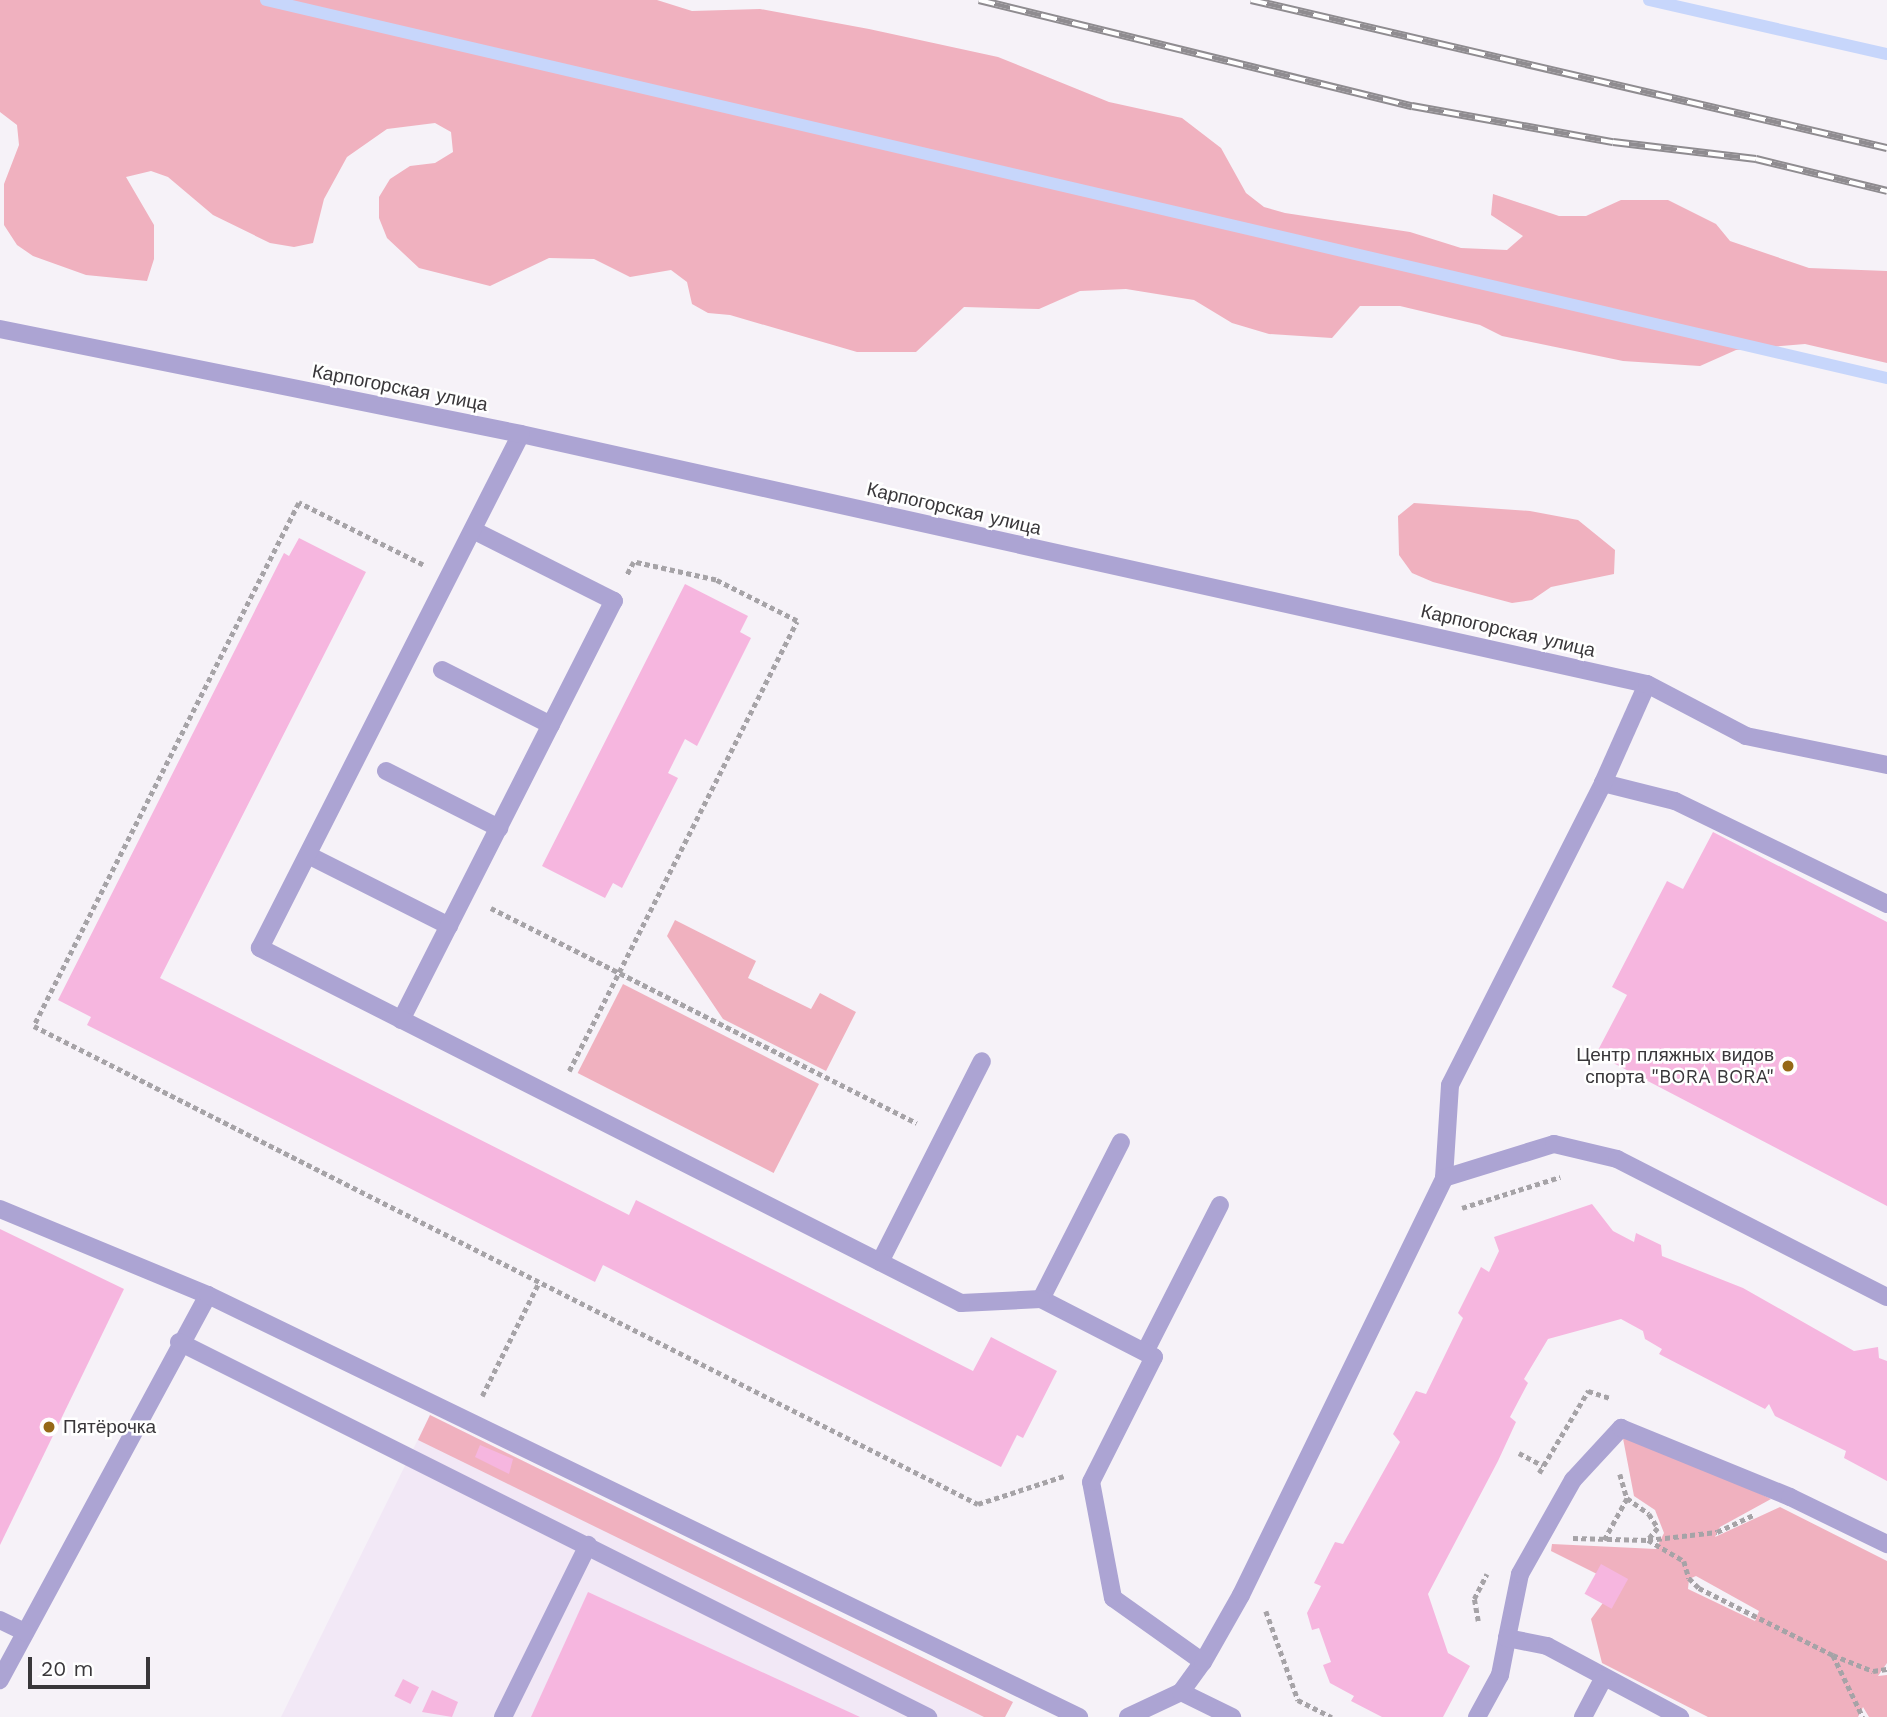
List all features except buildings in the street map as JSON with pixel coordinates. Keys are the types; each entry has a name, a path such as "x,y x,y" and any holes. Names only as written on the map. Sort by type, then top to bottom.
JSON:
{"street":[{"name":"Карпогорская улица","path":"0,329 521,434 1647,684 1746,736 1887,765"},
{"path":"521,434 260,948 961,1303 1041,1299 1154,1357 1091,1482 1113,1598 1203,1662"},
{"path":"401,1020 614,601 473,530"},
{"path":"442,670 551,725"},
{"path":"1128,1717 1181,1692 1203,1662 1247,1583 1444,1178 1450,1085 1603,783 1647,684"},
{"path":"386,771 499,828"},
{"path":"1603,783 1675,801 1887,904"},
{"path":"308,855 449,926"},
{"path":"880,1262 982,1061"},
{"path":"1041,1299 1121,1142"},
{"path":"1444,1178 1554,1144 1617,1160 1887,1297"},
{"path":"1145,1352 1220,1205"},
{"path":"0,1209 208,1294 1079,1717"},
{"path":"0,1680 179,1342 208,1294"},
{"path":"179,1342 929,1717"},
{"path":"1477,1717 1500,1675 1520,1574 1573,1480 1611,1443 1621,1428 1790,1497 1887,1544"},
{"path":"503,1717 588,1545"},
{"path":"0,1620 25,1632"},
{"path":"1507,1638 1547,1646 1603,1679 1680,1717"},
{"path":"1583,1717 1603,1679"},
{"path":"1181,1692 1232,1717"}],"path":[{"path":"555,1098 797,621 716,580 634,562 614,601"},
{"path":"465,895 943,1136"},
{"path":"1458,1210 1574,1173"},
{"path":"469,1421 540,1282"},
{"path":"1611,1443 1627,1498 1649,1514 1657,1528 1648,1540"},
{"path":"1519,1453 1543,1465"},
{"path":"1603,1541 1627,1498"},
{"path":"1566,1537 1603,1541 1648,1540 1717,1532 1764,1509"},
{"path":"1648,1540 1684,1560 1689,1578 1699,1588 1833,1655 1873,1671 1887,1669"},
{"path":"1263,1603 1298,1700 1332,1717"},
{"path":"1833,1655 1863,1717"}],"shaded area":[{"path":"0,0 657,0 692,11 760,9 869,29 998,57 1109,102 1182,118 1221,148 1246,193 1264,207 1285,213 1410,232 1461,248 1507,250 1523,236 1491,215 1493,194 1559,216 1586,216 1621,200 1668,200 1716,224 1730,241 1809,268 1887,271 1887,363 1805,344 1736,350 1700,366 1623,361 1502,336 1480,325 1400,306 1360,306 1332,338 1269,334 1232,323 1194,300 1126,289 1080,291 1039,309 964,307 916,352 857,352 730,315 708,313 692,304 687,282 671,270 630,277 594,259 549,258 490,286 419,268 387,238 379,218 379,197 390,179 410,166 435,163 453,152 451,132 435,123 387,129 347,157 324,199 313,243 294,247 270,243 213,215 168,177 151,171 126,177 154,225 154,259 147,281 86,275 33,256 17,245 4,225 4,184 19,145 17,125 0,112"},
{"path":"1414,503 1530,511 1578,520 1615,550 1614,574 1551,587 1532,600 1512,603 1433,582 1412,573 1399,555 1398,516"},
{"path":"675,920 756,961 748,978 811,1009 820,993 856,1012 826,1071 723,1019 667,936"},
{"path":"623,984 819,1084 774,1173 578,1073"},
{"path":"430,1415 1013,1702 1005,1717 281,1717"},
{"path":"430,1415 1013,1702 1005,1717 984,1717 418,1440"},
{"path":"1621,1428 1771,1499 1720,1527 1715,1537 1780,1507 1887,1561 1887,1663 1878,1676 1887,1675 1887,1717 1869,1717 1863,1707 1858,1717 1708,1717 1602,1663 1591,1619 1617,1584 1551,1551 1552,1544 1656,1549 1664,1533 1655,1510 1634,1496","holes":["1696,1576 1759,1611 1755,1621 1688,1589 1689,1579"]}],"waterway":[{"path":"266,0 1887,378"},
{"path":"1649,0 1887,54"}],"railway":[{"path":"979,0 1412,106 1613,142 1756,159 1887,191"},
{"path":"1251,0 1887,148"}],"place":[{"name":"Центр пляжных видов спорта \"BORA BORA\"","path":"1788,1066"},
{"name":"Пятёрочка","path":"49,1427"}]}
